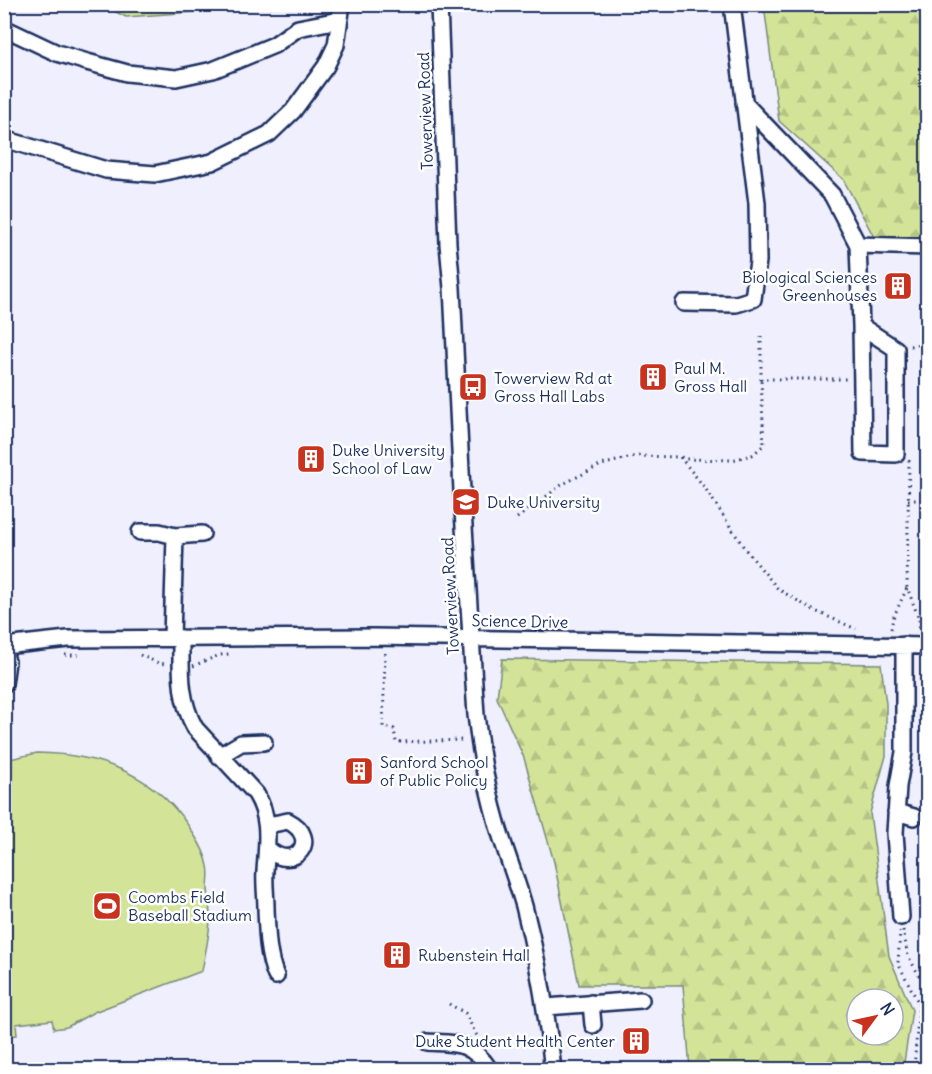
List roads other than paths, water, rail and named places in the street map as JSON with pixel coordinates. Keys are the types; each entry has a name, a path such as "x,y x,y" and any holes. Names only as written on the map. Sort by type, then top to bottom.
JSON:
{"street":[{"path":"11,141 106,170 155,174 212,162 269,134 293,111 326,66 336,45 342,4"},
{"name":"Towerview Road","path":"439,4 448,244 470,639 479,741 497,822 523,905 546,1007 553,1070"},
{"path":"684,303 736,304 753,299 758,261 757,203 732,4"},
{"path":"4,28 57,53 87,62 127,73 176,78 213,70 245,57 274,45 298,28 339,20"},
{"path":"744,103 832,195 858,244 863,453 896,454 896,349 861,326"},
{"path":"858,244 927,247"},
{"path":"140,532 159,532 175,536 202,534"},
{"path":"175,536 176,638 185,705 195,728 256,794 263,806 268,828 265,873 267,949 276,976"},
{"name":"Science Drive","path":"4,646 68,639 374,637 927,646"},
{"path":"900,917 895,833 898,786 904,752 904,645"},
{"path":"4,651 7,662 4,684"},
{"path":"219,756 241,743 264,742"},
{"path":"896,812 914,817"},
{"path":"268,828 273,824 288,821 300,828 304,843 302,850 289,858 279,857 268,849"},
{"path":"546,1007 641,1000"},
{"path":"591,1003 593,1025"},
{"path":"427,1042 459,1043 469,1047 490,1070"}],"place":[{"name":"Biological Sciences Greenhouses","path":"898,286"},
{"name":"Paul M. Gross Hall","path":"653,377"},
{"name":"Towerview Rd at Gross Hall Labs","path":"473,387"},
{"name":"Duke University School of Law","path":"311,459"},
{"name":"Duke University","path":"466,502"},
{"name":"Sanford School of Public Policy","path":"359,771"},
{"name":"Coombs Field Baseball Stadium","path":"107,906"},
{"name":"Rubenstein Hall","path":"397,955"},
{"name":"Duke Student Health Center","path":"636,1041"}]}
